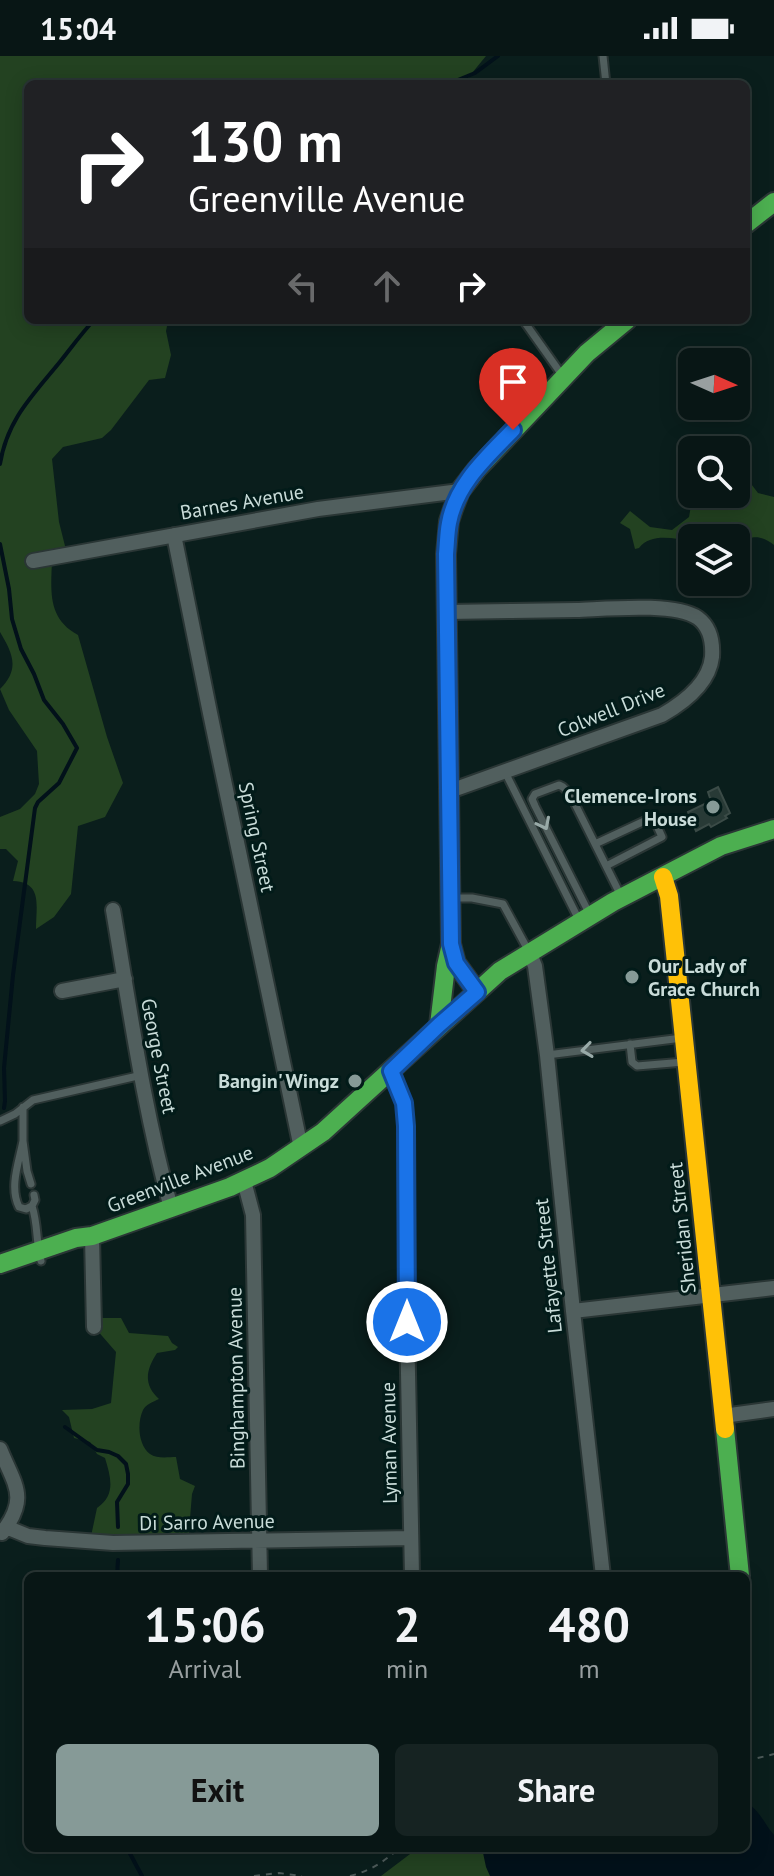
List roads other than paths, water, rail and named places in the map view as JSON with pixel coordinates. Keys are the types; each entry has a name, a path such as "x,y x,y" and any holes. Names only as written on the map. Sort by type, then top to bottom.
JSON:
{"street":[{"path":"750,221 774,202"},
{"path":"477,992 454,954 450,898 446,554 449,521 460,491 477,469 587,353 622,324"},
{"name":"Barnes Avenue","path":"33,561 318,509 460,491"},
{"name":"Spring Street","path":"174,535 301,1148"},
{"name":"Colwell Drive","path":"447,612 670,609 698,619 712,640 710,666 701,683 662,715 450,791"},
{"name":"Greenville Avenue","path":"0,1278 85,1235 92,1236 171,1208 270,1168 323,1132 500,971 585,918 721,846 774,829"},
{"name":"Sheridan Street","path":"663,877 669,896 740,1572"},
{"name":"George Street","path":"113,910 159,1164 171,1208"},
{"name":"Lafayette Street","path":"529,952 535,966 547,1055 603,1572"},
{"path":"454,954 472,966 500,971"},
{"path":"439,1025 446,966 454,954"},
{"path":"62,991 125,979"},
{"name":"Lyman Avenue","path":"391,1071 404,1103 406,1126 412,1572"},
{"name":"Binghampton Avenue","path":"244,1181 253,1215 260,1572"},
{"path":"92,1236 94,1327"},
{"name":"Greenville Avenue","path":"0,1264 39,1256"},
{"path":"573,1311 774,1288"},
{"path":"723,1416 774,1409"},
{"path":"0,1449 17,1492 18,1504 3,1531"},
{"name":"Di Sarro Avenue","path":"3,1531 45,1538 113,1543 411,1538"}],"lane":[{"path":"603,56 606,80"},
{"path":"526,324 563,377"},
{"path":"505,772 585,918"},
{"path":"585,918 532,799 535,794 559,785 570,794 622,898"},
{"path":"595,844 653,817 662,837 606,866"},
{"path":"450,898 472,898 503,904 529,952"},
{"path":"547,1055 684,1037"},
{"path":"630,1044 632,1062 637,1066 686,1061"},
{"path":"0,1121 33,1100 142,1075"},
{"path":"23,1107 23,1141 31,1184"},
{"path":"23,1141 15,1182 16,1202 26,1209 32,1206 34,1195"},
{"path":"32,1206 39,1256"}],"waterway":[{"path":"458,80 475,73 498,56"},
{"path":"0,464 8,434 22,409 91,324"},
{"path":"0,544 12,619 21,649 44,700 77,748 59,783 35,808 13,975 4,1068 4,1108"},
{"path":"65,1427 97,1450 118,1456 126,1464 128,1484 117,1502 118,1527"},
{"path":"117,1572 118,1560"},
{"path":"129,1852 142,1876"}],"place":[{"name":"Clemence-Irons House","path":"713,807"},
{"name":"Our Lady of Grace Church","path":"632,977"},
{"name":"Bangin' Wingz","path":"355,1081"}]}
